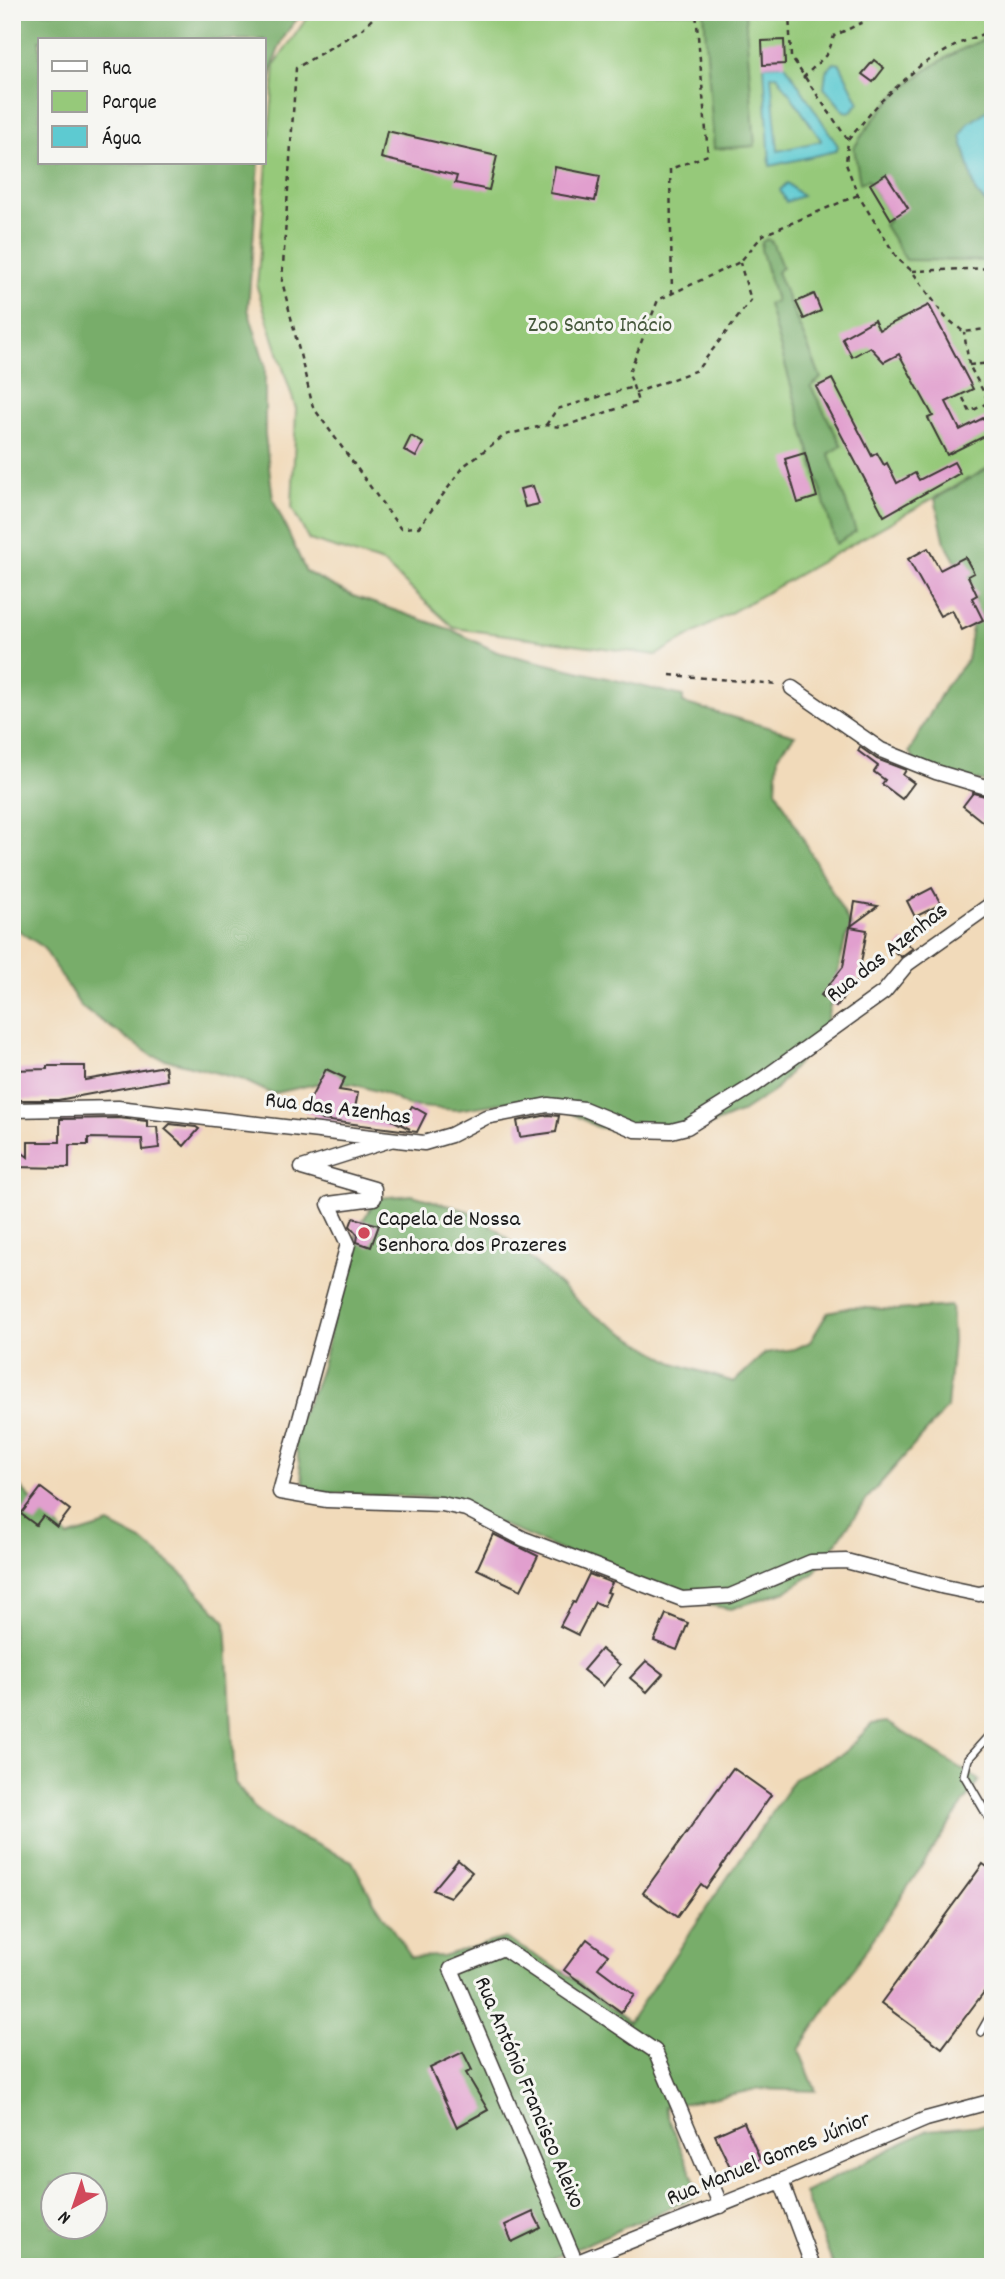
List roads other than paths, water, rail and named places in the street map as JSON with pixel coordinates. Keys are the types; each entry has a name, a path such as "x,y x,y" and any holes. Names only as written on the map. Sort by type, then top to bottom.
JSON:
{"street":[{"path":"792,688 881,750 936,772 993,789"},
{"name":"Rua das Azenhas","path":"12,1110 118,1108 424,1143 486,1118 548,1105 584,1109 635,1130 671,1131 687,1127 756,1084 884,992 907,964 993,903"},
{"path":"390,1140 302,1168 373,1189 374,1198 329,1204 348,1244 280,1492 327,1500 442,1504 466,1510 524,1539 682,1599 730,1597 811,1562 846,1561 979,1594 993,1591"},
{"name":"Rua António Francisco Aleixo","path":"570,2264 451,1969 503,1948 655,2051 721,2206"},
{"name":"Rua Manuel Gomes Júnior","path":"570,2264 721,2206 926,2119 993,2101"},
{"path":"781,2181 813,2267"}],"lane":[{"path":"993,1731 968,1759 964,1775 993,1825"},
{"path":"981,2032 993,2011"}],"water":[{"path":"834,63 840,64 859,103 850,112 844,111 824,87 826,72"},
{"path":"785,64 838,146 836,151 770,166 764,65","holes":["777,75 821,140 778,151 771,76"]},
{"path":"993,106 993,210 976,193 961,136 968,124"},
{"path":"787,183 802,196 786,202 780,190"}],"place":[{"name":"Capela de Nossa Senhora dos Prazeres","path":"364,1233"}],"park label":[{"name":"Zoo Santo Inácio","path":"600,326"}]}
